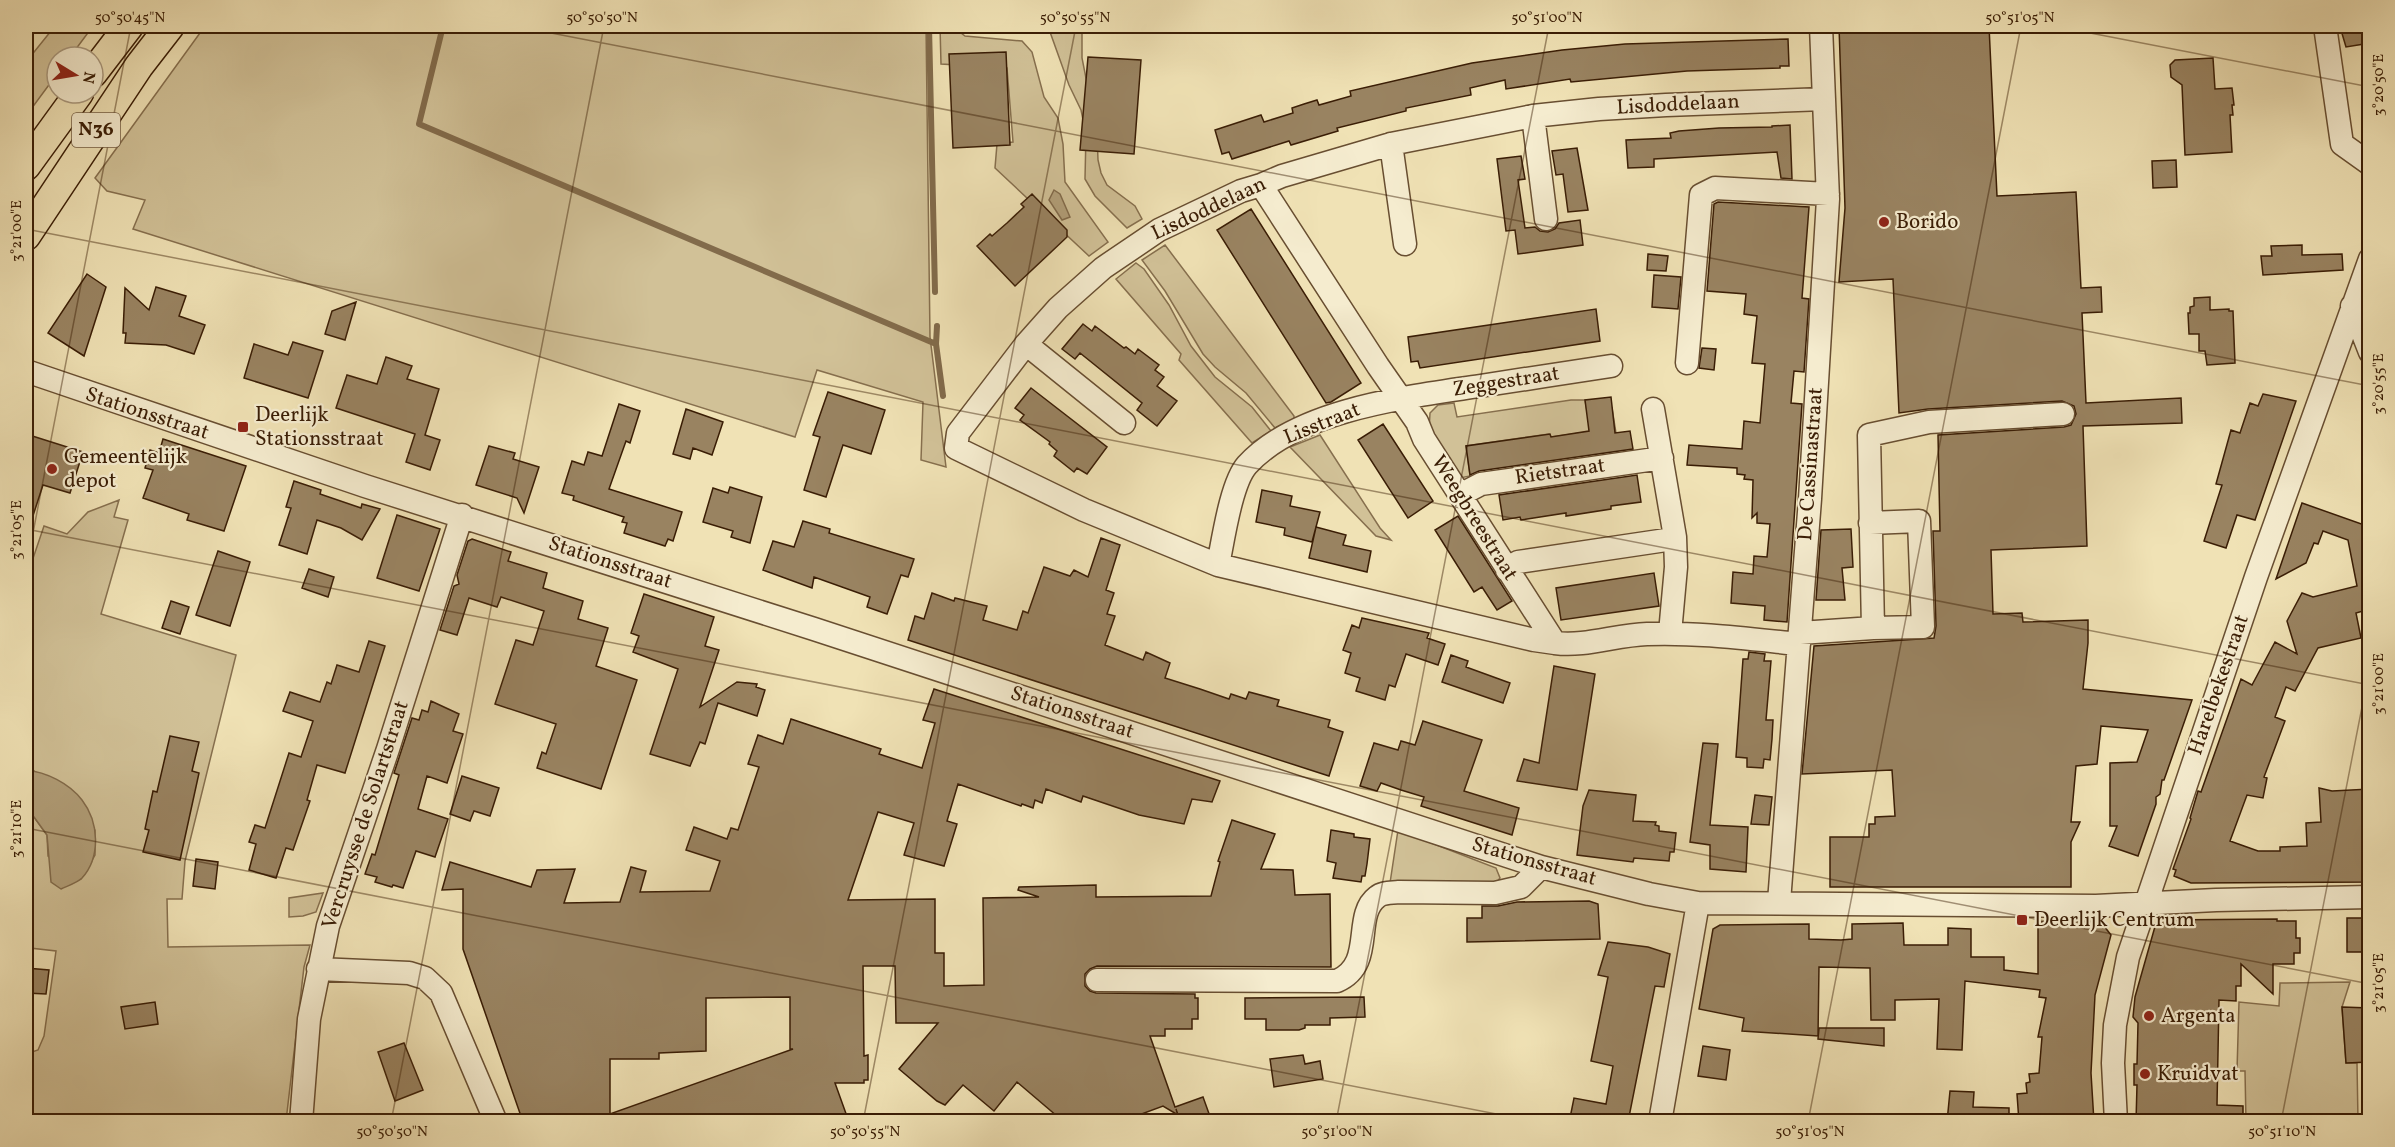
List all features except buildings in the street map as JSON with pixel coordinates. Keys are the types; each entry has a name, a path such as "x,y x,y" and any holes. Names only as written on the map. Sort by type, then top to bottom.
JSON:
{"main road":[{"path":"105,57 129,26"},
{"name":"N36","path":"26,236 139,66 170,26"},
{"name":"N36","path":"26,166 70,105"}],"street":[{"name":"De Cassinastraat","path":"1779,902 1800,639 1828,194 1821,26"},
{"path":"2325,26 2342,144 2370,164"},
{"name":"Lisdoddelaan","path":"1218,566 1084,510 956,448 958,433 1026,344 1058,308 1128,249 1159,230 1240,190 1391,144 1533,116 1644,106 1824,99"},
{"path":"1533,116 1546,219"},
{"path":"1391,144 1405,244"},
{"name":"Weegbreestraat","path":"1261,185 1401,399 1555,643"},
{"path":"1687,363 1701,195 1715,188 1828,194"},
{"name":"Harelbekestraat","path":"2116,1122 2113,1063 2115,1025 2124,970 2144,904 2370,259"},
{"path":"2352,306 2370,352"},
{"path":"1026,344 1124,423"},
{"name":"Zeggestraat","path":"1401,399 1611,366"},
{"name":"Stationsstraat","path":"26,371 80,392 342,478 462,515 1541,867 1649,894 1698,903 1779,902 1940,906 2144,904 2370,897"},
{"name":"Lisstraat","path":"1218,566 1234,492 1245,466 1279,439 1309,425 1363,406 1401,399"},
{"path":"1653,410 1675,537 1676,567 1670,633"},
{"path":"1873,628 1869,435 1929,422 2063,414"},
{"name":"Rietstraat","path":"1460,495 1481,484 1662,458"},
{"name":"Vercruysse de Solartstraat","path":"301,1122 309,1019 328,926 388,749 462,515"},
{"path":"1218,566 1523,637 1569,645 1635,634 1670,633 1800,639 1873,628 1923,627 1919,520 1870,523"},
{"path":"1507,570 1518,562 1666,540"},
{"path":"1097,980 1337,981 1349,976 1355,967 1368,907 1376,897 1385,893 1399,892 1495,893 1521,887 1541,867"},
{"path":"1660,1122 1698,903"},
{"path":"318,969 409,973 425,978 441,993 496,1122"}],"shaded area":[{"path":"55,26 93,26 79,45 45,45 45,90 26,116 26,62"},
{"path":"205,26 926,26 930,337 946,467 921,460 923,402 817,370 795,437 133,229 145,200 107,191 95,178"},
{"path":"940,26 952,26 965,36 1022,41 1032,52 1044,97 1058,118 1063,144 1065,182 1108,242 1089,256 995,168 997,144 1013,142 1007,68 941,64"},
{"path":"1045,26 1082,26 1082,58 1097,134 1101,173 1107,185 1135,206 1142,219 1127,228 1095,196 1085,179 1086,134 1081,110 1069,85 1050,32"},
{"path":"1054,190 1060,194 1070,217 1062,220 1049,200"},
{"path":"1165,245 1294,419 1275,428 1246,393 1203,354 1165,291 1142,260"},
{"path":"1136,263 1144,269 1169,305 1191,346 1215,377 1252,407 1271,431 1252,443 1179,360 1181,354 1116,279"},
{"path":"1571,400 1585,400 1587,411 1612,408 1616,433 1587,437 1586,432 1551,437 1549,434 1466,446 1470,476 1460,478 1429,431 1430,413 1438,405 1454,403 1457,417"},
{"path":"1320,435 1380,528 1391,540 1376,536 1290,447"},
{"path":"119,500 114,517 128,520 101,614 236,655 185,861 182,899 167,899 168,947 310,945 304,967 286,1121 26,1121 26,1054 38,1050 44,1036 56,951 30,948 31,939 26,939 26,815 34,817 47,835 48,856 81,879 95,855 95,830 34,771 26,770 26,579 44,526 67,534 88,512"},
{"path":"26,770 49,776 71,788 82,800 92,819 96,839 88,870 75,883 61,889 51,882 47,835 34,817 26,815"},
{"path":"1398,830 1496,868 1500,878 1494,886 1390,883"},
{"path":"323,893 316,912 289,917 289,898"},
{"path":"2350,982 2342,1007 2346,1063 2357,1063 2358,1121 2246,1121 2245,1071 2237,1071 2239,1002 2279,1006 2280,983"}],"waterway":[{"path":"443,26 419,124 936,344"},
{"path":"929,26 935,292"},
{"path":"937,326 936,344 943,396"}],"place":[{"name":"Borido","path":"1884,222"},
{"name":"Deerlijk Stationsstraat","path":"243,427"},
{"name":"Gemeentelijk depot","path":"52,469"},
{"name":"Deerlijk Centrum","path":"2022,920"},
{"name":"Argenta","path":"2149,1016"},
{"name":"Kruidvat","path":"2145,1074"}]}
